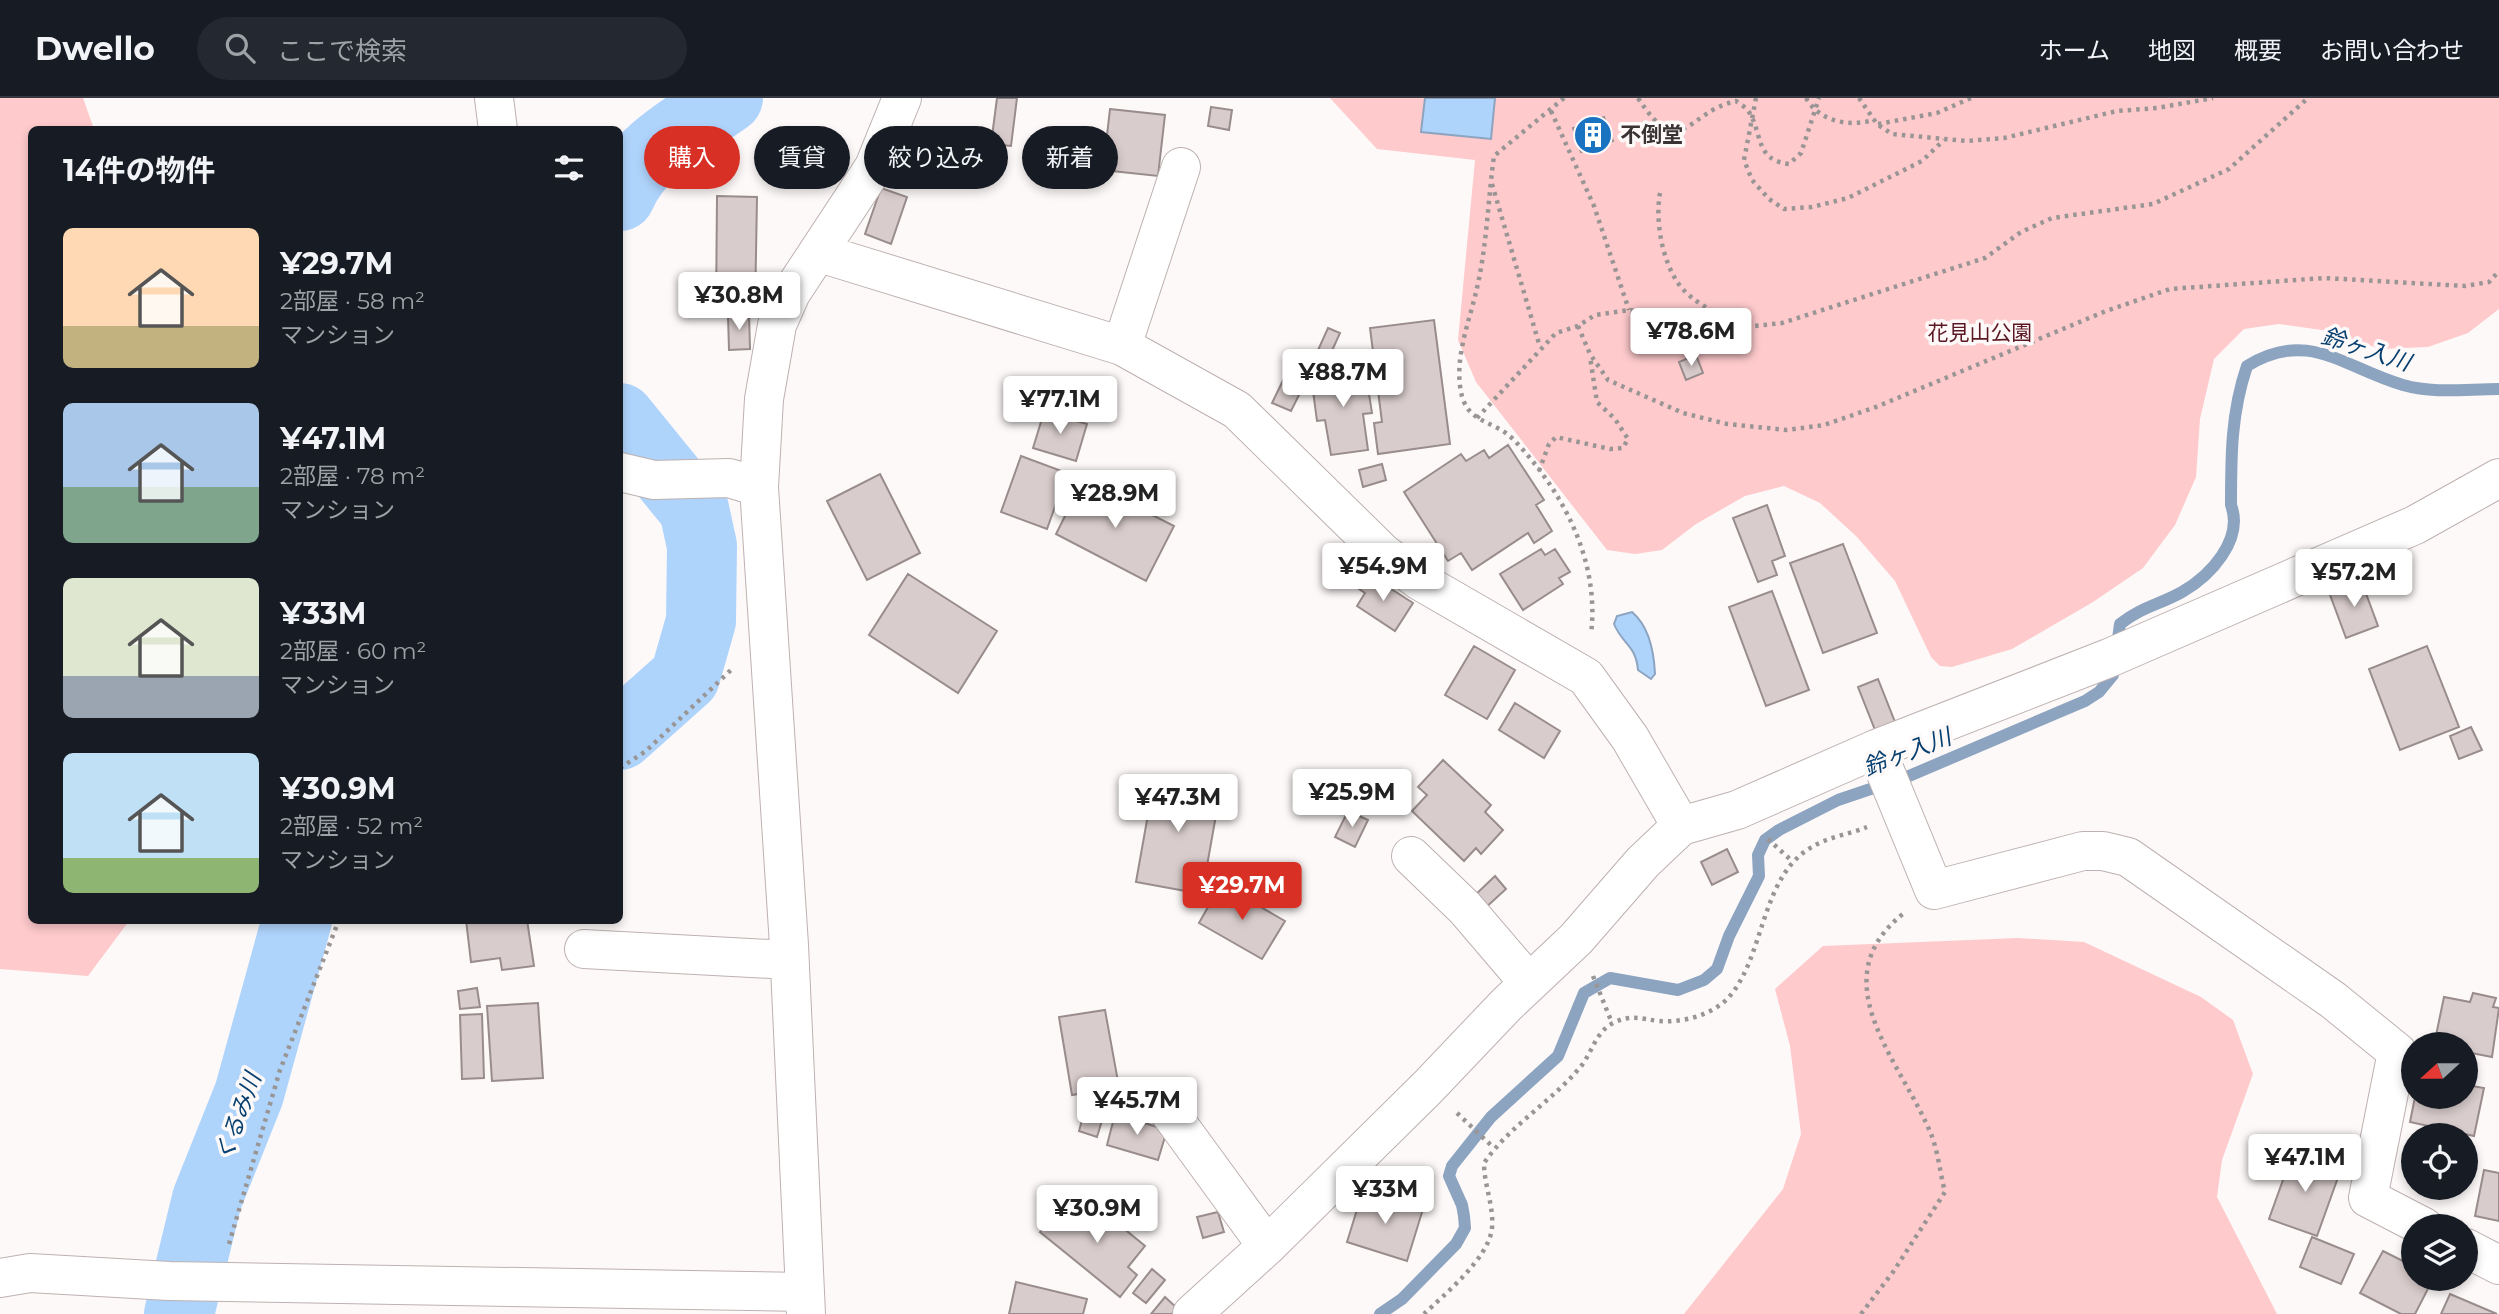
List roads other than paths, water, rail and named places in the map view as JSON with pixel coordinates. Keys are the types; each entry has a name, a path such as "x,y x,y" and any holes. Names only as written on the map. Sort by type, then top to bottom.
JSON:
{"street":[{"path":"494,98 498,126"},
{"path":"6,1272 805,1303 789,960 769,635 744,482 764,399 777,325 791,293 820,253 874,167 902,98"},
{"path":"1122,346 1181,167"},
{"path":"820,253 1122,346 1237,410 1383,553 1420,580 1586,677 1630,738 1681,826"},
{"path":"637,476 744,482"},
{"path":"1192,1314 1266,1247 1576,939 1643,862 1681,826 1737,810 1876,749 2109,658 2390,536 2499,478"},
{"path":"1876,749 1934,890 2083,851 2103,850 2128,857 2333,1000 2397,1052 2368,1198 2401,1215"},
{"path":"1411,856 1465,908 1529,983"},
{"path":"584,949 789,960"},
{"path":"1164,1105 1266,1247"},
{"path":"2478,1254 2499,1265"}],"water":[{"path":"1425,98 1495,98 1491,139 1421,132"},
{"path":"1632,612 1643,625 1650,640 1655,674 1651,679 1638,670 1635,655 1614,624 1617,616"}],"waterway":[{"name":"くるみ川","path":"623,190 652,152 728,98"},
{"name":"鈴ヶ入川","path":"1380,1314 1402,1299 1456,1244 1465,1228 1462,1205 1449,1176 1452,1166 1491,1117 1558,1056 1584,993 1610,978 1678,990 1704,980 1717,969 1729,936 1759,876 1758,855 1765,840 1838,800 1909,776 2085,701 2099,692 2113,675 2120,624 2136,613 2193,585 2213,567 2229,544 2234,518 2231,505 2233,435 2247,366 2269,355 2308,351 2344,361 2382,378 2415,388 2499,389"},
{"name":"くるみ川","path":"623,422 694,509 702,546 701,621 685,677 623,732"},
{"name":"くるみ川","path":"179,1314 207,1199 249,1094 296,924"}],"place":[{"name":"不倒堂","path":"1593,135"}],"park label":[{"name":"花見山公園","path":"1980,333"}]}
